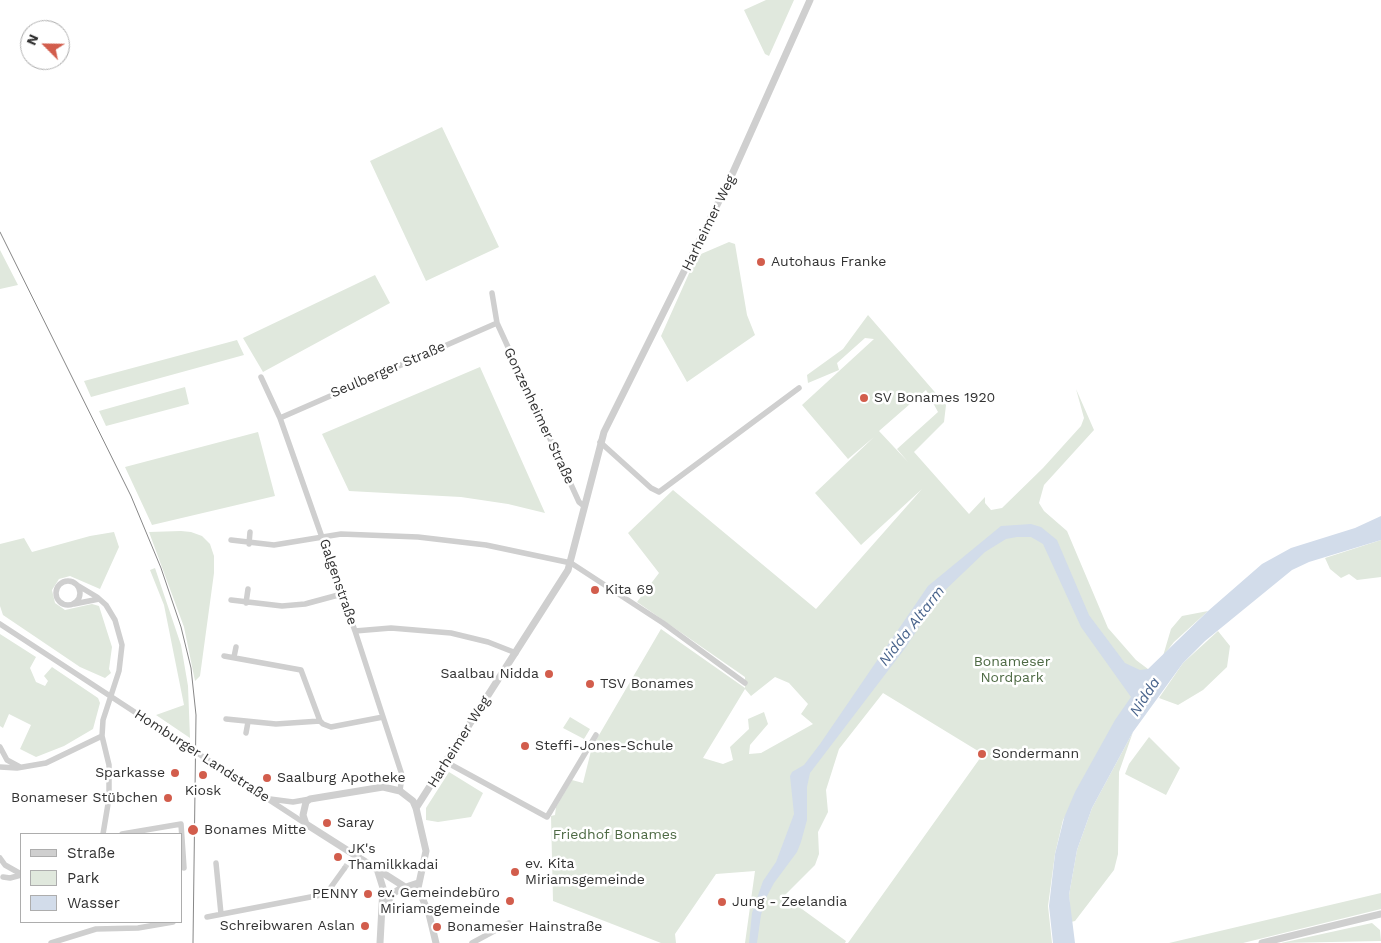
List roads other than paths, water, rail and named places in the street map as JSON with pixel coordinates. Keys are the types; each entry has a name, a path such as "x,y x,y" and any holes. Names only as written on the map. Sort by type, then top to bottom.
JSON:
{"street":[{"name":"Harheimer Weg","path":"416,808 516,653 571,563 600,442 730,179 810,0"},
{"name":"Gonzenheimer Straße","path":"492,293 497,323 579,502 584,506"},
{"name":"Seulberger Straße","path":"280,418 497,323"},
{"name":"Galgenstraße","path":"261,377 280,418 355,631 402,775 400,791"},
{"path":"600,442 650,488 659,492 799,388"},
{"path":"249,544 250,532"},
{"path":"231,540 249,544 286,544 363,534 451,540 508,549 571,563 662,623 745,683"},
{"path":"101,600 93,599 74,604 62,603 57,592 65,582 77,585 101,600 115,620 122,645 119,671 104,712 102,736 109,765 109,798 103,833"},
{"path":"74,604 80,597 77,585"},
{"path":"246,603 248,589"},
{"path":"231,600 246,603 295,605 342,594"},
{"name":"Homburger Landstraße","path":"0,624 306,824 351,857 405,887"},
{"path":"355,631 391,628 459,634 488,642 516,653"},
{"path":"234,658 236,647"},
{"path":"224,656 300,670 320,721 323,724 331,727 383,717"},
{"path":"226,719 284,724 320,721"},
{"path":"246,733 248,722"},
{"path":"446,762 548,817 596,735"},
{"path":"0,768 25,767 52,761 102,736"},
{"path":"1,749 10,763 25,767"},
{"path":"0,760 1,749"},
{"path":"268,799 288,802 376,787 400,791 413,801 426,850 418,883 420,894 429,914 436,943"},
{"path":"306,824 303,811 310,799"},
{"path":"128,833 181,824 182,833"},
{"path":"182,839 184,868"},
{"path":"0,858 5,865 20,873"},
{"path":"216,863 221,914"},
{"path":"5,865 1,878 10,878 20,874"},
{"path":"207,917 326,894 344,869"},
{"path":"378,872 383,880 380,943"},
{"path":"382,916 392,894 418,883"},
{"path":"1262,943 1381,914"},
{"path":"96,923 96,929"},
{"path":"51,943 96,929 138,928 167,923"},
{"path":"472,943 509,923"}],"water":[{"path":"1381,516 1381,540 1309,562 1292,570 1205,641 1183,663 1133,732 1092,808 1077,850 1069,895 1075,943 1053,943 1049,906 1055,854 1064,818 1075,792 1115,720 1131,697 1081,627 1043,544 1031,537 1017,537 1006,539 985,552 940,595 906,647 810,773 807,787 807,820 801,842 797,852 774,883 766,898 761,915 757,943 749,943 752,913 763,881 776,862 794,814 790,776 792,772 804,765 820,744 928,586 1001,526 1031,524 1041,527 1057,540 1089,615 1125,663 1140,670 1148,669 1208,611 1262,564 1291,548 1355,528"}],"tunnel":[{"path":"344,869 350,860"}],"tram line":[{"path":"0,232 131,496 161,568 181,627 191,668 196,715 193,943"}],"place":[{"name":"Autohaus Franke","path":"761,262"},
{"name":"SV Bonames 1920","path":"864,398"},
{"name":"Kita 69","path":"595,590"},
{"name":"Saalbau Nidda","path":"549,674"},
{"name":"TSV Bonames","path":"590,684"},
{"name":"Steffi-Jones-Schule","path":"525,746"},
{"name":"Sondermann","path":"982,754"},
{"name":"Sparkasse","path":"175,773"},
{"name":"Kiosk","path":"203,775"},
{"name":"Saalburg Apotheke","path":"267,778"},
{"name":"Bonameser Stübchen","path":"168,798"},
{"name":"Saray","path":"327,823"},
{"name":"Bonames Mitte","path":"193,830"},
{"name":"JK's Thamilkkadai","path":"338,857"},
{"name":"ev. Kita Miriamsgemeinde","path":"515,872"},
{"name":"PENNY","path":"368,894"},
{"name":"ev. Gemeindebüro Miriamsgemeinde","path":"510,901"},
{"name":"Jung - Zeelandia","path":"722,902"},
{"name":"Schreibwaren Aslan","path":"365,926"},
{"name":"Bonameser Hainstraße","path":"437,927"}],"water label":[{"name":"Nidda Altarm","path":"912,626"},
{"name":"Nidda","path":"1145,697"}],"park label":[{"name":"Bonameser Nordpark","path":"1012,670"},
{"name":"Friedhof Bonames","path":"615,835"}]}
